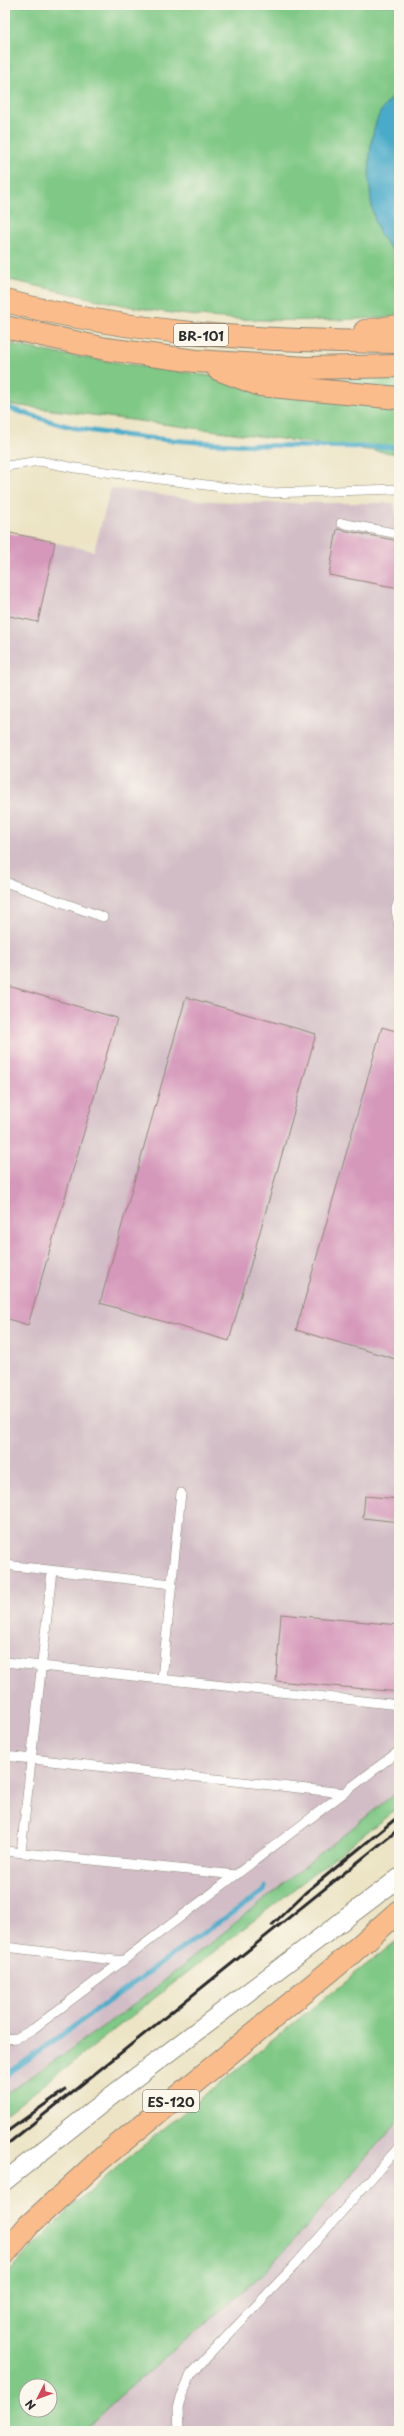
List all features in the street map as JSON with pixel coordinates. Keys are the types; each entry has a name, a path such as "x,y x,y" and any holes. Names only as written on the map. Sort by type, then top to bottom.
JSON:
{"main road":[{"name":"BR-101","path":"5,301 61,315 136,327 204,335 292,342 399,342"},
{"path":"292,342 399,326"},
{"name":"BR-101","path":"5,327 106,349 196,360 307,368 399,366"},
{"path":"196,360 260,385 399,398"},
{"name":"ES-120","path":"5,2253 29,2226 101,2159 346,1958 399,1911"},
{"name":"ES-120","path":"346,1958 399,1922"}],"street":[{"path":"5,2181 115,2093 399,1878"}],"lane":[{"path":"5,469 7,466 39,461 75,468 268,493 399,489"},
{"path":"342,523 399,534"},
{"path":"5,882 103,917"},
{"path":"399,899 396,909 399,927"},
{"path":"162,1679 181,1493"},
{"path":"5,1566 172,1584"},
{"path":"20,1852 52,1571"},
{"path":"5,1662 399,1705"},
{"path":"5,2039 17,2038 33,2029 399,1752"},
{"path":"5,1756 344,1793"},
{"path":"5,1851 236,1875"},
{"path":"5,1947 124,1961"},
{"path":"179,2431 178,2409 181,2397 192,2374 294,2266 399,2147"}],"shaded area":[{"path":"111,488 197,500 247,503 394,503 396,514 399,515 399,1790 139,2001 5,2095 5,532 94,551"},
{"path":"399,2120 399,2431 83,2431 344,2182"}],"green space":[{"path":"5,5 399,5 399,90 381,112 382,238 399,257 399,317 337,320 275,320 212,317 133,307 5,279"},
{"path":"5,343 60,354 224,378 399,378 399,454 5,404"},
{"path":"399,1790 399,1807 5,2115 5,2095 139,2001"},
{"path":"399,1939 399,2120 264,2273 120,2396 83,2431 5,2431 5,2277 52,2227 102,2180"}],"water":[{"path":"399,90 399,257 383,239 377,227 370,194 369,175 372,139 376,123 381,111"}],"building":[{"path":"337,529 399,541 399,588 329,575"},
{"path":"5,532 55,542 38,622 5,615"},
{"path":"5,985 117,1018 28,1325 5,1318"},
{"path":"186,997 316,1034 229,1341 100,1303"},
{"path":"382,1027 399,1032 399,1360 296,1330"},
{"path":"365,1496 399,1499 399,1522 363,1518"},
{"path":"281,1614 399,1625 399,1692 276,1681"}],"waterway":[{"path":"5,407 71,427 168,440 245,445 399,447"},
{"path":"5,2076 203,1933 264,1891 265,1887"}],"railway":[{"path":"272,1925 305,1893 399,1816"},
{"path":"5,2146 399,1829"},
{"path":"5,2133 65,2090"}]}
